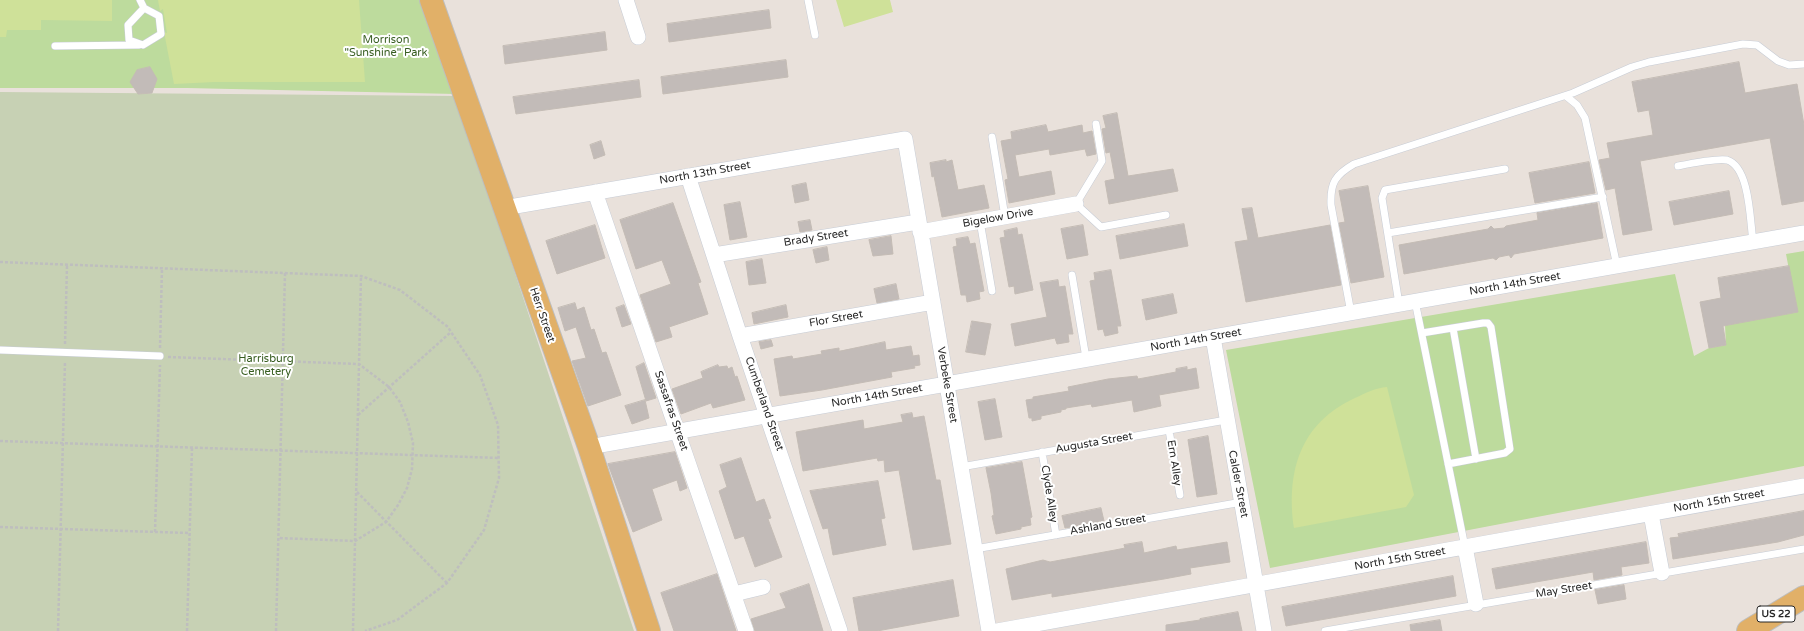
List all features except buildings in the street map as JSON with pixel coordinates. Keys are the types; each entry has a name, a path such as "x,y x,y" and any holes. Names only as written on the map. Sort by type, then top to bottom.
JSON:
{"main road":[{"name":"Herr Street","path":"431,0 588,447 649,631"},
{"name":"US 22","path":"1748,631 1804,597"}],"street":[{"path":"626,0 638,38"},
{"name":"North 13th Street","path":"504,208 905,139"},
{"name":"Verbeke Street","path":"905,139 989,631"},
{"name":"Cumberland Street","path":"688,176 740,336 840,631"},
{"name":"Sassafras Street","path":"595,192 746,631"},
{"name":"Bigelow Drive","path":"919,227 980,221 1076,204"},
{"name":"Brady Street","path":"714,255 919,227"},
{"name":"North 14th Street","path":"588,447 1086,358 1213,338 1804,232"},
{"name":"Flor Street","path":"740,336 933,302"},
{"name":"Calder Street","path":"1213,338 1226,420 1242,502 1264,631"},
{"name":"North 15th Street","path":"997,631 1804,486"},
{"path":"1651,514 1662,573"},
{"path":"1465,547 1476,604"},
{"path":"734,594 763,587"}],"lane":[{"path":"55,46 143,45 161,34 159,16 144,8 140,0"},
{"path":"808,0 815,35"},
{"path":"143,45 129,40 128,25 144,8"},
{"path":"1351,313 1331,205 1331,192 1333,182 1341,172 1354,164 1566,96 1632,67 1649,62 1743,44 1757,45 1778,61 1789,65 1804,64"},
{"path":"1566,96 1577,105 1585,118 1617,266"},
{"path":"1096,124 1102,161 1076,204 1101,226 1166,215"},
{"path":"992,137 1005,216"},
{"path":"1678,166 1725,160 1734,163 1742,173 1753,242"},
{"path":"1399,304 1382,198 1385,190 1505,169"},
{"path":"1388,233 1603,197"},
{"path":"980,221 992,291"},
{"path":"1072,275 1086,358"},
{"path":"1415,301 1465,547"},
{"path":"1422,333 1483,322 1491,327 1510,449 1504,453 1448,464"},
{"path":"1453,328 1476,458"},
{"path":"0,350 160,356"},
{"name":"Augusta Street","path":"961,467 1226,420"},
{"name":"Ern Alley","path":"1169,430 1180,495"},
{"name":"Clyde Alley","path":"1042,452 1056,535"},
{"name":"Ashland Street","path":"975,549 1242,502"},
{"name":"May Street","path":"1325,631 1804,549"}],"path":[{"path":"0,262 361,276 400,290 448,327 480,375 498,425 499,478 484,530 447,583 397,620 365,631"},
{"path":"58,631 67,264"},
{"path":"155,532 162,268"},
{"path":"276,631 285,273"},
{"path":"353,631 361,276"},
{"path":"358,415 451,332"},
{"path":"160,356 359,364 389,387 400,402 408,422 414,455 407,488 398,505 386,522 355,541 278,538"},
{"path":"0,441 499,458"},
{"path":"186,631 192,448"},
{"path":"356,492 447,583"},
{"path":"0,527 189,533"}],"green space":[{"name":"Morrison \"Sunshine\" Park","path":"0,0 421,0 456,94 187,88 0,88"},
{"path":"0,0 112,0 112,21 41,20 41,30 7,30 6,37 0,37"},
{"path":"158,0 359,0 365,82 214,82 174,84 164,32 167,33 163,9 160,11"},
{"path":"836,0 890,0 893,12 844,27"},
{"name":"Harrisburg Cemetery","path":"0,92 456,96 634,631 0,631"},
{"path":"1804,251 1804,466 1270,568 1226,350 1675,274 1694,356 1709,348 1726,345 1725,325 1797,312 1786,254"},
{"path":"1387,387 1414,495 1406,507 1294,528 1292,488 1295,469 1301,451 1309,435 1321,421 1336,408 1378,388"}]}
